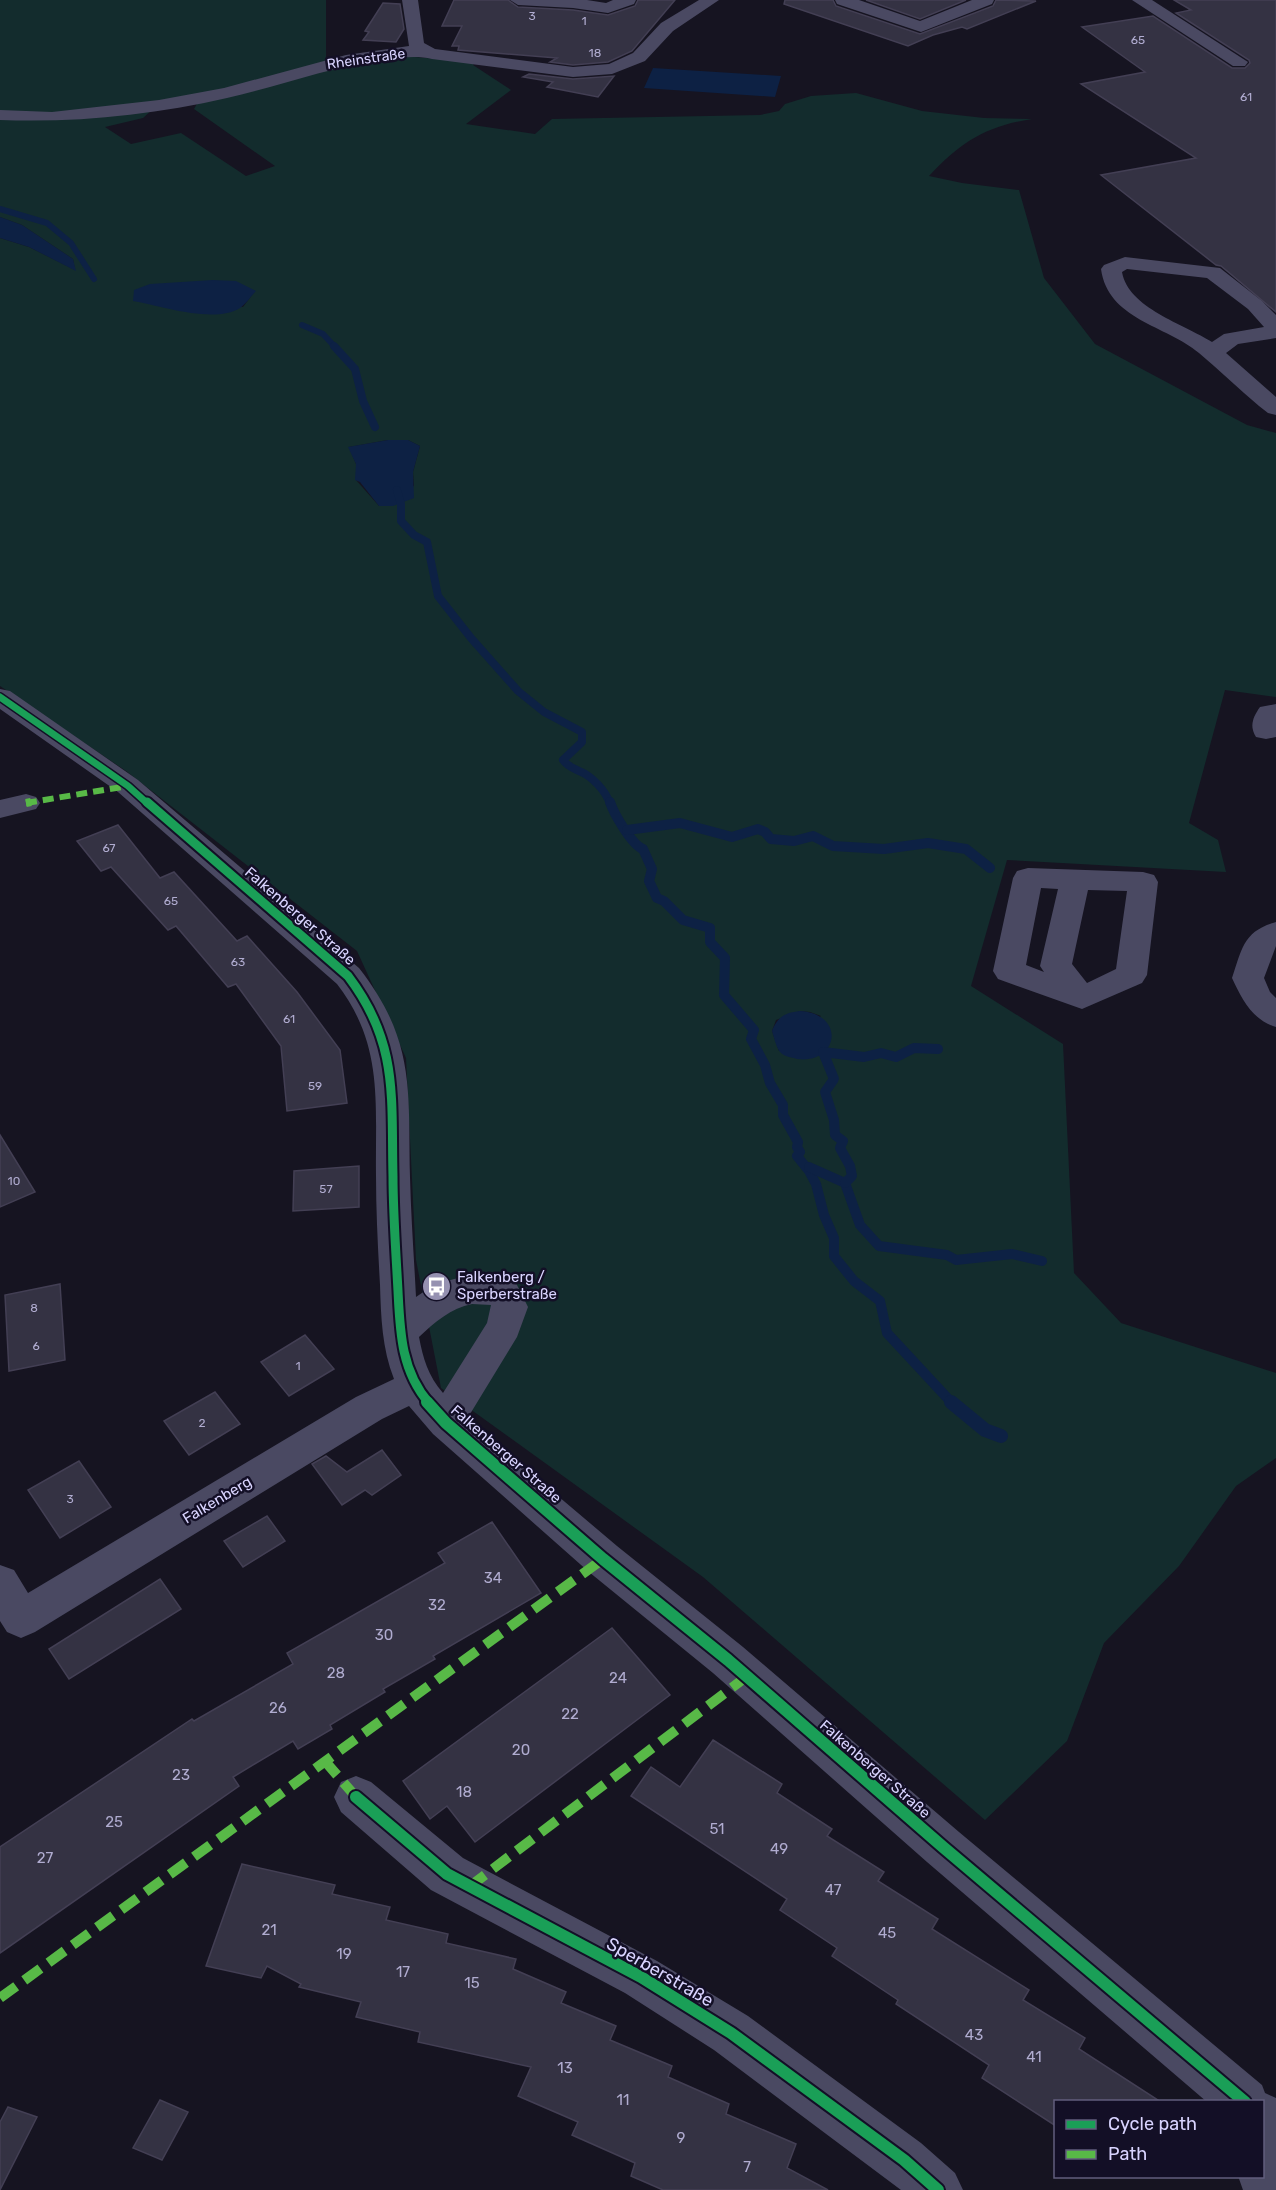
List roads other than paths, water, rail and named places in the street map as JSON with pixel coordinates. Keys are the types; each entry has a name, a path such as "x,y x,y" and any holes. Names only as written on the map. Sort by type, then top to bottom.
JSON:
{"street":[{"path":"410,0 416,45 422,50"},
{"path":"518,0 573,3 608,8 628,0"},
{"name":"Rheinstraße","path":"0,116 61,117 159,105 226,93 331,63 422,50 432,54 573,72 612,69 639,57 667,27 711,0"},
{"path":"843,0 921,27 986,0"},
{"path":"1140,0 1239,62"},
{"path":"1276,327 1255,305 1213,272 1143,264 1125,264 1111,269 1111,278 1121,296 1167,327 1204,346 1276,408"},
{"path":"1211,352 1232,339 1276,332"},
{"name":"Falkenberger Straße","path":"0,697 128,786 339,969 365,998 377,1018 385,1040 391,1073 393,1199 400,1332 404,1357 416,1386 446,1423 603,1559 728,1660 943,1847 1243,2100"},
{"path":"1028,878 1143,882 1131,975 1082,998 1009,971 1028,878"},
{"path":"1075,879 1056,966 1082,998"},
{"path":"1276,932 1260,942 1248,978 1257,998 1276,1016"},
{"path":"400,1332 425,1308 453,1293 484,1288 503,1293 510,1307 504,1327 466,1385 446,1423"},
{"name":"Falkenberg","path":"0,1583 11,1625 369,1408 416,1386"},
{"name":"Sperberstraße","path":"356,1797 447,1874 641,1977 731,2033 904,2160 938,2190"},
{"path":"1264,2117 1276,2128"},
{"path":"1264,2173 1276,2152"}],"water":[{"path":"653,68 781,76 775,97 644,88"},
{"path":"0,217 22,225 73,259 76,271 29,247 0,238"},
{"path":"213,280 236,281 256,291 240,308 216,314 188,312 133,301 134,290 150,284"},
{"path":"388,440 408,440 420,446 413,472 414,498 393,506 379,506 360,482 355,480 356,464 348,447"},
{"path":"800,1011 815,1014 831,1029 832,1038 828,1047 811,1059 797,1059 782,1054 772,1031 783,1016"}],"waterway":[{"path":"0,209 47,223 71,243 94,279"},
{"path":"302,325 323,334 336,348"},
{"path":"334,346 355,369 363,401 375,427"},
{"path":"397,490 401,504 401,521 414,535 427,542 438,596 471,638 518,691 544,712 582,732 582,742 563,760 568,766 593,780 602,789 610,804"},
{"path":"610,802 629,836 643,849 652,869 649,881 657,898 664,901 683,920 710,928 710,942 725,958 724,995 754,1030 751,1039 765,1065 770,1083 783,1105 783,1115 798,1142 797,1147 800,1152 797,1156 816,1184 824,1215 834,1238 834,1256 854,1281 880,1301 887,1333 951,1402"},
{"path":"627,830 680,823 732,837 758,829 765,832 771,839 794,841 813,836 833,846 884,849 928,843 966,849 990,868"},
{"path":"845,1183 852,1176 850,1166 840,1148 843,1141 835,1135 834,1120 825,1092 834,1079 823,1052 864,1057 881,1053 896,1057 914,1048 938,1049"},
{"path":"809,1167 845,1183"},
{"path":"845,1183 860,1225 879,1246 947,1255 956,1260 1012,1254 1042,1261"},
{"path":"951,1402 985,1430 1001,1436"}],"place":[{"name":"Falkenberg / Sperberstraße","path":"436,1286"}]}
